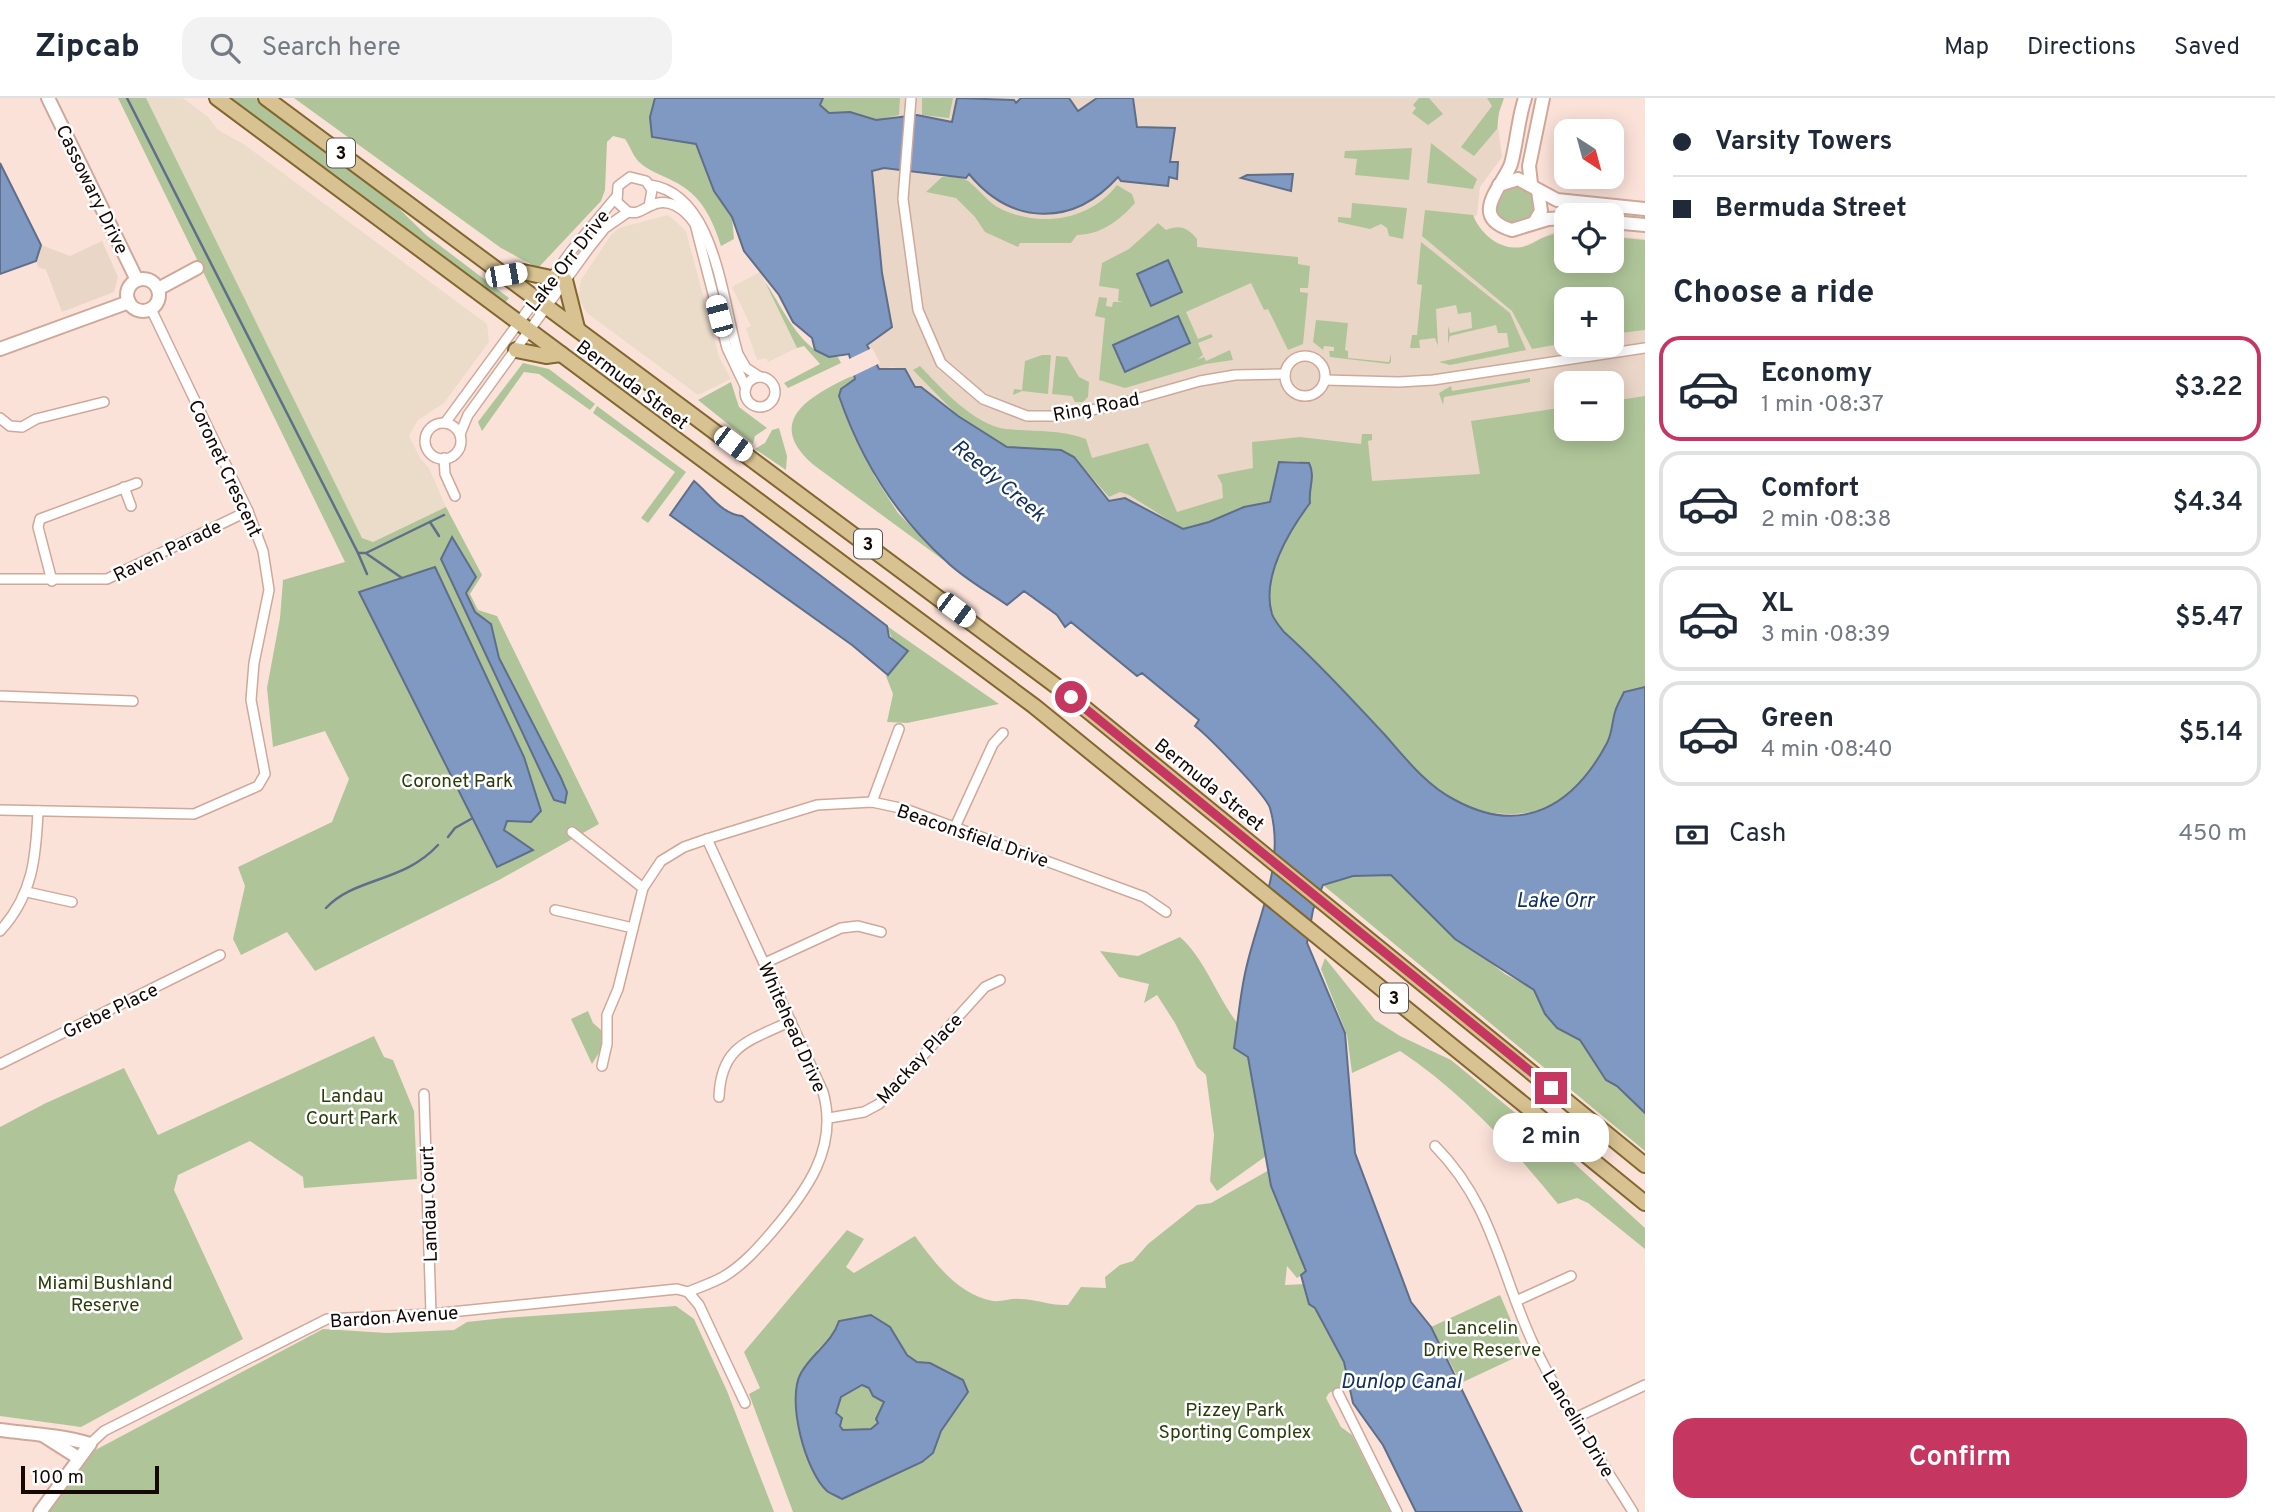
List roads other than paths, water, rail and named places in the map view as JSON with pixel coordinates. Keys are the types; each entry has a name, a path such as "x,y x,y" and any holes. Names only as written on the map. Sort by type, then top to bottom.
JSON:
{"main road":[{"name":"Bermuda Street","path":"217,98 1034,706 1645,1203"},
{"name":"Bermuda Street","path":"266,98 1018,657 1267,855 1645,1165"},
{"path":"506,275 523,272 558,279 577,328"},
{"path":"516,350 546,356 561,354"}],"street":[{"name":"Cassowary Drive","path":"48,98 137,280"},
{"name":"Ring Road","path":"911,98 903,199 919,317 941,363 983,399 1027,416 1056,416 1108,407 1212,379 1285,374 1295,358 1308,356 1323,366 1325,380"},
{"path":"1525,98 1510,165 1490,203 1490,211 1498,224 1517,230 1534,223 1554,220"},
{"path":"1534,223 1541,211 1529,166 1543,98"},
{"path":"630,177 641,178 685,202 702,222 738,354 747,368 769,380 775,388 771,403 762,407 753,405 746,398 746,388 727,348 695,224 684,210 673,204 649,206 640,212 628,212 620,206 616,197 618,186 630,177"},
{"path":"1499,185 1512,179 1564,201 1645,209"},
{"path":"649,206 653,195 650,185"},
{"name":"Lake Orr Drive","path":"524,327 616,197"},
{"name":"Lake Orr Drive","path":"524,327 558,279 605,228 628,212"},
{"path":"1624,223 1645,225"},
{"path":"158,289 197,268"},
{"path":"147,279 158,289 159,298 151,309 136,309 129,302 129,287 137,280 147,279"},
{"path":"0,349 129,302"},
{"name":"Coronet Crescent","path":"0,810 194,814 233,799 263,780 266,769 256,737 251,700 254,663 269,590 263,551 247,511 151,309"},
{"path":"444,458 458,449 460,434 468,415 516,350 524,327"},
{"path":"445,423 524,327"},
{"path":"1285,374 1288,387 1299,395 1313,394 1325,380 1433,380 1645,348"},
{"path":"746,388 751,380 760,377"},
{"path":"0,418 10,426 22,426 36,419 104,402"},
{"path":"444,458 429,452 426,437 435,425 445,423 460,434"},
{"path":"444,458 445,474 455,496"},
{"path":"51,581 38,527 40,519 137,483"},
{"path":"124,487 131,506"},
{"name":"Raven Parade","path":"0,579 107,579 247,511"},
{"path":"0,696 133,701"},
{"path":"872,802 900,729"},
{"path":"956,827 993,744 1003,733"},
{"name":"Beaconsfield Drive","path":"602,1066 607,1044 607,1015 618,989 643,888 661,861 684,847 817,806 872,802 905,808 1144,897 1166,912"},
{"path":"0,930 27,892 34,867 38,811"},
{"path":"572,832 643,888"},
{"name":"Whitehead Drive","path":"688,1293 724,1277 751,1255 791,1208 811,1183 819,1164 829,1118 823,1092 707,839"},
{"path":"27,892 72,902"},
{"path":"555,910 633,928"},
{"path":"765,962 841,928 858,926 881,932"},
{"name":"Grebe Place","path":"0,1064 220,955"},
{"name":"Mackay Place","path":"829,1118 864,1112 878,1104 985,988 1000,979"},
{"path":"719,1097 719,1078 729,1055 744,1043 791,1021"},
{"name":"Landau Court","path":"424,1094 431,1314"},
{"name":"Lancelin Drive","path":"1435,1146 1462,1176 1481,1207 1532,1342 1573,1419 1633,1512"},
{"path":"1516,1301 1571,1276"},
{"name":"Bardon Avenue","path":"40,1512 77,1457 104,1431 320,1321 431,1314 677,1289 688,1293"},
{"path":"688,1293 699,1305 745,1403"},
{"path":"1573,1419 1645,1385"},
{"path":"1338,1393 1397,1512"},
{"path":"0,1430 43,1436 63,1435 90,1444"},
{"path":"43,1436 77,1457"}],"water":[{"name":"Lake Orr","path":"655,98 823,98 820,105 829,113 850,112 876,120 917,115 952,122 957,98 1014,100 1016,103 1021,98 1069,98 1078,111 1097,98 1133,98 1137,127 1175,128 1170,162 1178,162 1177,179 1169,177 1168,186 1121,181 1118,177 1082,205 1062,212 1043,214 1023,211 1004,203 986,191 969,174 966,178 884,168 872,171 882,273 892,327 867,345 879,369 905,369 915,387 921,387 958,416 1007,447 1061,450 1074,457 1109,501 1125,498 1183,529 1209,522 1244,507 1270,502 1279,462 1309,463 1312,473 1310,503 1286,541 1274,570 1270,585 1273,616 1284,632 1336,682 1426,779 1455,800 1480,811 1524,815 1544,809 1562,798 1594,765 1607,743 1616,709 1624,692 1645,687 1645,1113 1617,1086 1606,1080 1580,1040 1557,1028 1545,1014 1534,990 1455,939 1391,875 1353,876 1323,885 1313,910 1307,943 1345,1033 1355,1153 1411,1302 1431,1327 1522,1512 1416,1512 1383,1445 1353,1403 1344,1362 1315,1308 1309,1304 1301,1275 1306,1271 1271,1186 1248,1057 1234,1048 1244,979 1273,869 1274,829 1266,801 1236,766 1195,726 1199,720 1142,673 1137,676 1071,622 1065,627 1057,615 1024,591 1007,605 967,579 911,525 869,464 839,396 841,389 855,379 849,354 829,357 815,350 812,338 793,322 779,295 744,251 732,217 714,191 696,144 652,137 650,117"},
{"path":"0,163 41,245 36,261 0,274"},
{"path":"1293,174 1291,191 1241,178 1247,175"},
{"path":"1168,260 1182,292 1151,306 1137,274"},
{"path":"1178,316 1190,343 1125,372 1113,345"},
{"path":"694,481 722,507 742,516 887,626 889,637 908,651 888,675 852,645 670,515"},
{"path":"452,537 476,577 466,593 475,612 491,624 499,658 567,792 565,803 554,800 441,559"},
{"path":"435,567 524,757 541,811 531,822 507,821 504,830 533,850 497,867 359,592"},
{"path":"871,1315 890,1327 907,1355 917,1362 930,1363 963,1380 968,1392 941,1431 933,1453 922,1462 842,1499 827,1491 812,1468 800,1434 796,1400 801,1373 832,1336 839,1321","holes":["862,1385 869,1388 873,1396 884,1402 876,1419 878,1423 871,1429 843,1430 840,1426 842,1418 836,1413 841,1397"]}],"waterway":[{"path":"127,98 358,553 366,553 444,515"},
{"path":"430,522 439,536"},
{"path":"358,553 367,574"},
{"path":"367,554 402,578"},
{"path":"448,837 455,828 471,819"},
{"path":"326,908 351,890 410,867 438,845"}],"water label":[{"name":"Reedy Creek","path":"999,480"},
{"name":"Dunlop Canal","path":"1401,1381"}],"park label":[{"name":"Coronet Park","path":"457,780"},
{"name":"Landau Court Park","path":"352,1106"},
{"name":"Miami Bushland Reserve","path":"105,1293"},
{"name":"Lancelin Drive Reserve","path":"1482,1338"},
{"name":"Pizzey Park Sporting Complex","path":"1235,1420"}]}
